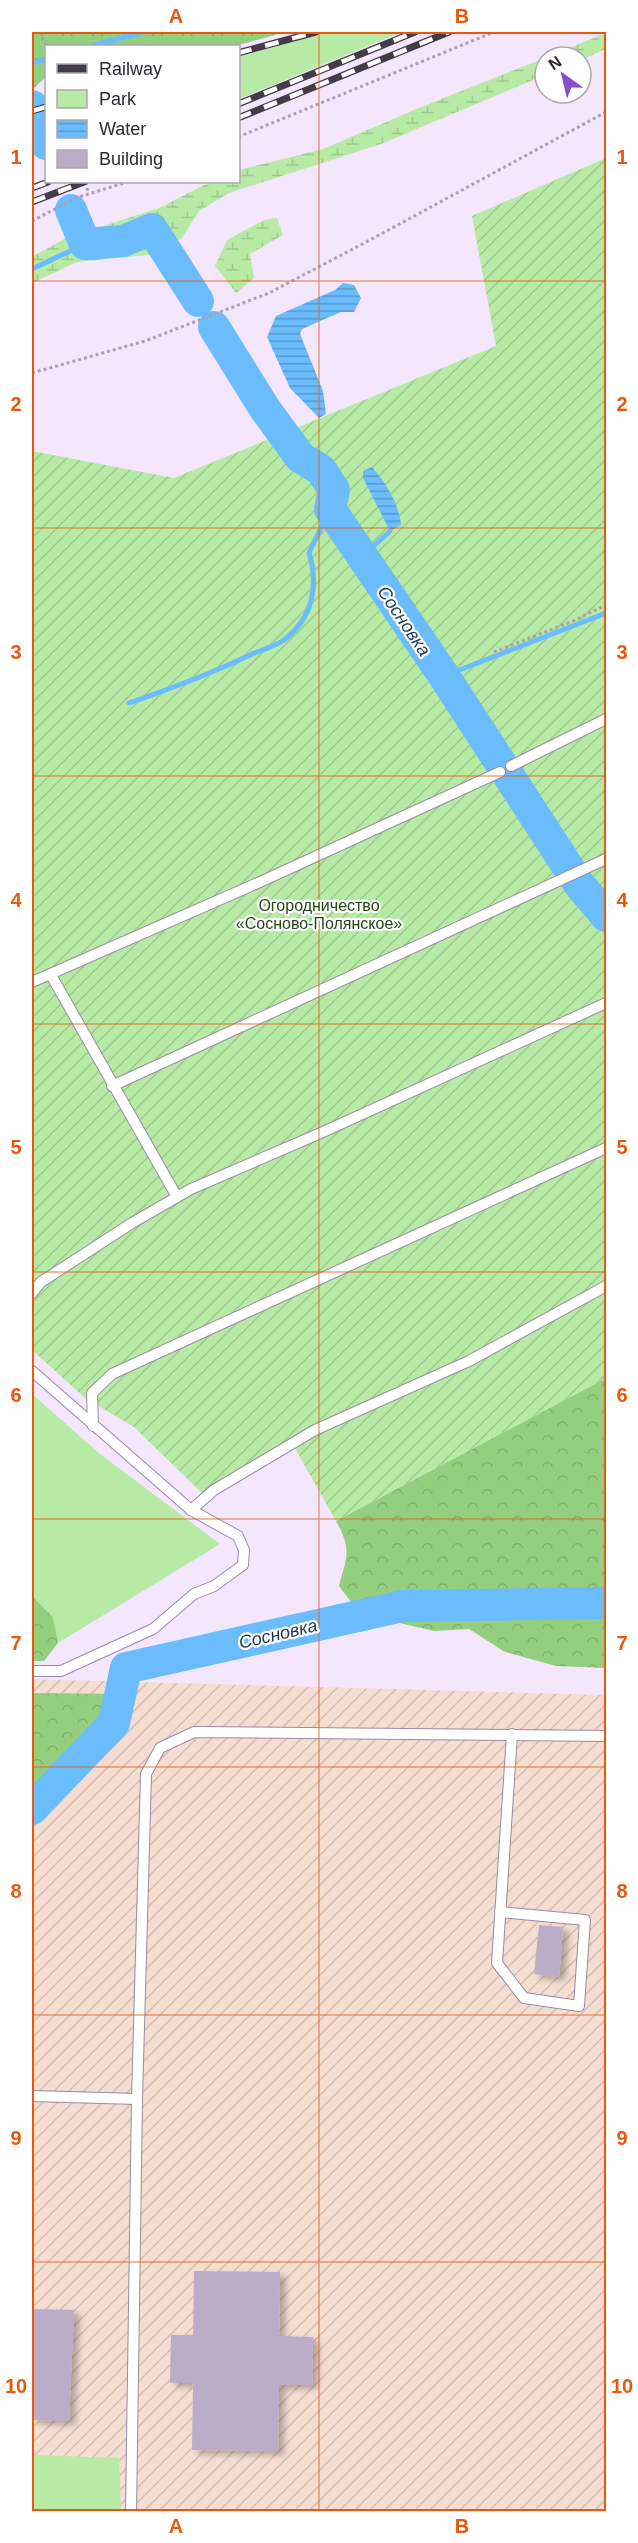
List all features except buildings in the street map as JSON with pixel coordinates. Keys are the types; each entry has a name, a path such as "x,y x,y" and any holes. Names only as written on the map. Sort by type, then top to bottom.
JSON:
{"lane":[{"path":"511,766 606,719"},
{"path":"32,982 271,878 500,772"},
{"path":"112,1086 606,859"},
{"path":"51,975 177,1197"},
{"path":"32,1293 41,1282 132,1223 177,1197 606,1003"},
{"path":"93,1426 92,1393 112,1374 606,1148"},
{"path":"191,1510 214,1490 315,1430 469,1361 606,1286"},
{"path":"32,1371 191,1510 238,1536 244,1550 243,1565 214,1586 194,1594 153,1629 61,1671 32,1671"},
{"path":"131,2511 137,2099 146,1774 160,1748 194,1732 606,1736"},
{"path":"500,1912 585,1920 579,2006 524,1998 497,1963 500,1912 512,1734"},
{"path":"32,2096 137,2099"}],"path":[{"path":"240,136 494,32"},
{"path":"32,373 145,341 269,293 606,112"},
{"path":"86,183 88,193"},
{"path":"32,221 88,193 123,183"},
{"path":"494,652 573,621 606,605"}],"shaded area":[{"path":"32,1679 606,1695 606,2511 32,2512"}],"green space":[{"path":"32,32 286,32 239,45 45,45 45,78 33,89"},
{"path":"329,32 402,32 240,99 240,57"},
{"path":"606,33 606,49 593,55 593,45 576,45"},
{"path":"533,63 533,80 381,144 229,193 199,211 182,238 158,254 77,262 32,283 32,257 66,238 159,208 208,183 240,183 240,170 323,149"},
{"name":"Огородничество «Сосново-Полянское»","path":"606,158 606,1378 336,1521 293,1445 204,1495 134,1427 85,1398 32,1350 32,451 174,478 496,346 472,216"},
{"path":"277,218 283,235 250,254 254,278 236,293 215,266 227,240 264,220"},
{"path":"606,1378 606,1668 556,1666 505,1652 469,1629 434,1631 360,1614 339,1586 346,1546 336,1521"},
{"path":"32,1394 100,1454 220,1544 58,1643 53,1617 32,1596"},
{"path":"32,1596 53,1617 58,1643 44,1661 32,1661"},
{"path":"32,1693 124,1694 32,1791"},
{"path":"32,2455 119,2458 121,2511 32,2511"}],"water":[{"path":"343,283 354,285 361,298 354,312 341,312 302,329 300,334 323,391 326,414 319,418 290,388 267,337 276,316 335,290"},
{"path":"372,467 387,487 398,509 401,525 390,531 363,478 363,471"}],"waterway":[{"path":"95,45 144,32"},
{"path":"32,63 45,59"},
{"name":"Сосновка","path":"32,106 45,141"},
{"name":"Сосновка","path":"71,210 85,244 123,241 152,229 198,301"},
{"path":"32,269 85,244"},
{"name":"Сосновка","path":"214,327 265,409 300,457 321,470 334,490 330,509 444,676 579,884 606,916"},
{"path":"129,703 272,647 294,631 302,622 311,600 313,577 309,553 330,509"},
{"path":"363,556 390,531"},
{"path":"444,676 606,613"},
{"name":"Сосновка","path":"32,1809 114,1723 126,1668 403,1606 606,1603"}],"railway":[{"path":"240,52 316,32"},
{"path":"240,103 415,32"},
{"path":"240,117 449,32"},
{"path":"32,111 45,107"},
{"path":"32,188 45,183"},
{"path":"32,202 81,183"}]}
